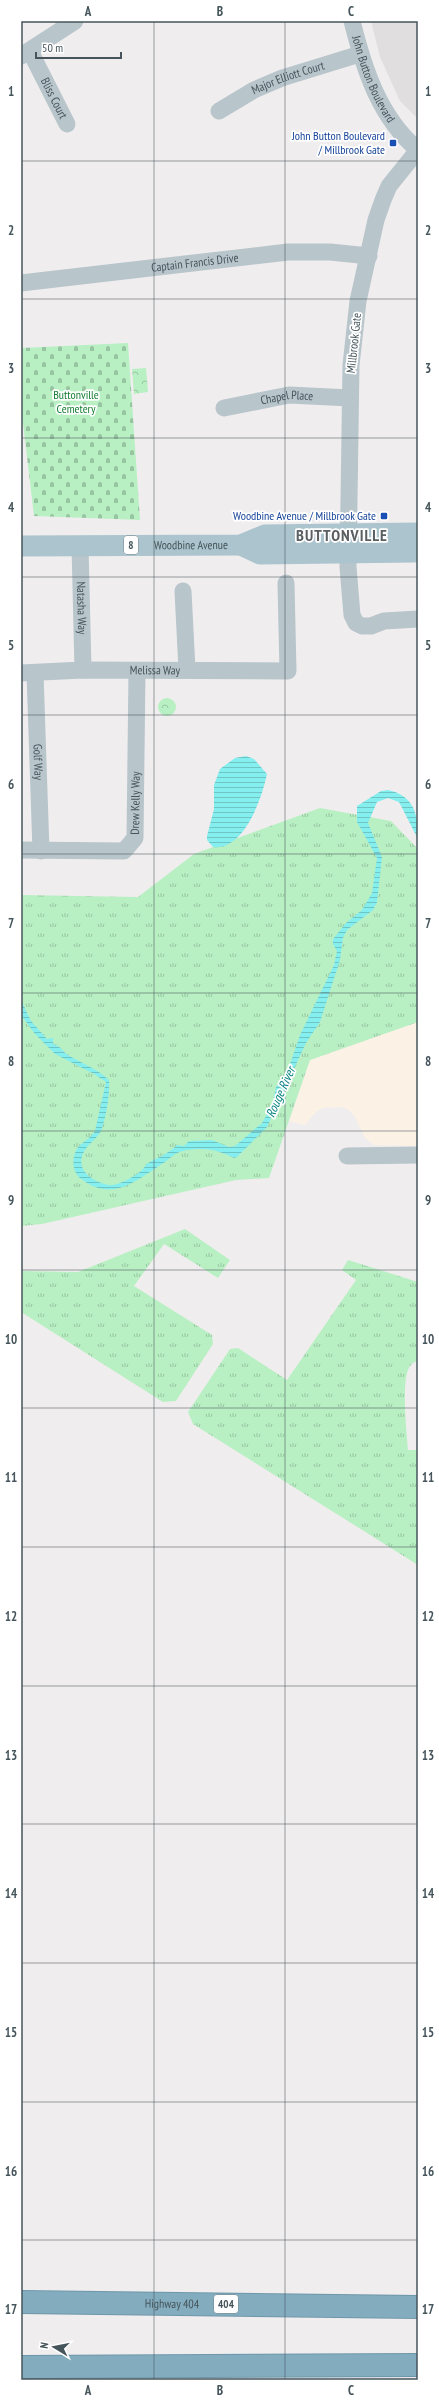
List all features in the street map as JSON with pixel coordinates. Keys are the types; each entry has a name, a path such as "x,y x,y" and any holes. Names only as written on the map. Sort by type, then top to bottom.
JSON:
{"highway":[{"name":"Highway 404","path":"26,2301 418,2307"},
{"path":"21,2368 418,2365"}],"main road":[{"name":"Woodbine Avenue","path":"21,546 241,545 260,554 418,532"},
{"name":"Woodbine Avenue","path":"349,542 414,552 418,550"}],"street":[{"path":"25,53 75,21"},
{"name":"John Button Boulevard","path":"352,21 360,54 374,91 386,114 400,133 418,150"},
{"name":"Bliss Court","path":"25,53 67,124"},
{"name":"Major Elliott Court","path":"219,111 254,90 282,78 360,54"},
{"name":"Millbrook Gate","path":"418,150 390,186 376,220 358,301 353,335 350,398 349,542 352,615 356,623 362,626 371,626 384,621 418,619"},
{"name":"Captain Francis Drive","path":"21,283 288,252 330,252 369,256"},
{"name":"Chapel Place","path":"224,408 290,395 350,398"},
{"name":"Natasha Way","path":"80,546 83,670"},
{"name":"Melissa Way","path":"28,673 83,670 288,671 286,583"},
{"path":"183,591 188,670"},
{"name":"Drew Kelly Way","path":"21,850 124,851 135,838 137,671"},
{"name":"Golf Way","path":"28,673 41,851"},
{"path":"347,1156 418,1155"}],"shaded area":[{"path":"371,21 418,21 418,119 400,101 380,57"},
{"path":"418,1022 418,1146 374,1145 365,1138 355,1117 349,1110 342,1107 323,1108 317,1111 305,1125 289,1121 310,1060"}],"green space":[{"name":"Buttonville Cemetery","path":"128,343 140,520 34,516 21,406 21,348"},
{"path":"146,368 148,392 134,394 132,369"},
{"path":"163,698 171,698 176,703 174,714 171,716 163,716 158,711 158,703"},
{"path":"320,808 391,821 418,849 418,1022 310,1060 269,1178 236,1180 42,1224 21,1226 21,895 138,897 194,854"},
{"path":"185,1229 230,1260 218,1278 164,1244 134,1286 212,1335 213,1344 176,1401 163,1402 21,1312 21,1271 78,1272"},
{"path":"348,1260 418,1282 418,1359 412,1364 408,1371 405,1392 408,1450 418,1450 418,1565 193,1424 188,1412 230,1349 238,1348 287,1380 356,1280 342,1270"}],"water":[{"path":"246,756 254,759 267,774 261,796 250,821 234,841 224,846 213,847 207,840 207,836 214,809 214,785 220,769 235,758"},
{"name":"Rouge River","path":"388,790 404,797 413,808 416,815 418,839 399,802 388,798 377,802 368,823 382,857 377,902 373,910 347,930 343,938 340,960 320,1022 306,1043 267,1127 237,1157 234,1158 203,1149 183,1151 176,1154 134,1182 114,1189 103,1189 92,1186 80,1178 73,1163 74,1156 79,1147 95,1131 106,1082 94,1074 55,1054 35,1034 21,1015 21,1000 31,1021 47,1039 53,1038 53,1044 60,1047 68,1055 99,1072 109,1080 107,1106 101,1131 85,1150 82,1157 81,1163 83,1169 91,1178 109,1185 122,1182 136,1175 148,1163 167,1153 177,1145 184,1146 189,1141 212,1140 229,1147 235,1146 262,1123 272,1105 276,1087 288,1070 300,1035 334,965 337,951 333,944 333,939 346,923 362,910 372,893 377,858 357,822 357,806 381,791"}],"place":[{"name":"John Button Boulevard / Millbrook Gate","path":"393,143"},
{"name":"Woodbine Avenue / Millbrook Gate","path":"384,516"}],"district":[{"name":"BUTTONVILLE","path":"342,535"}]}
